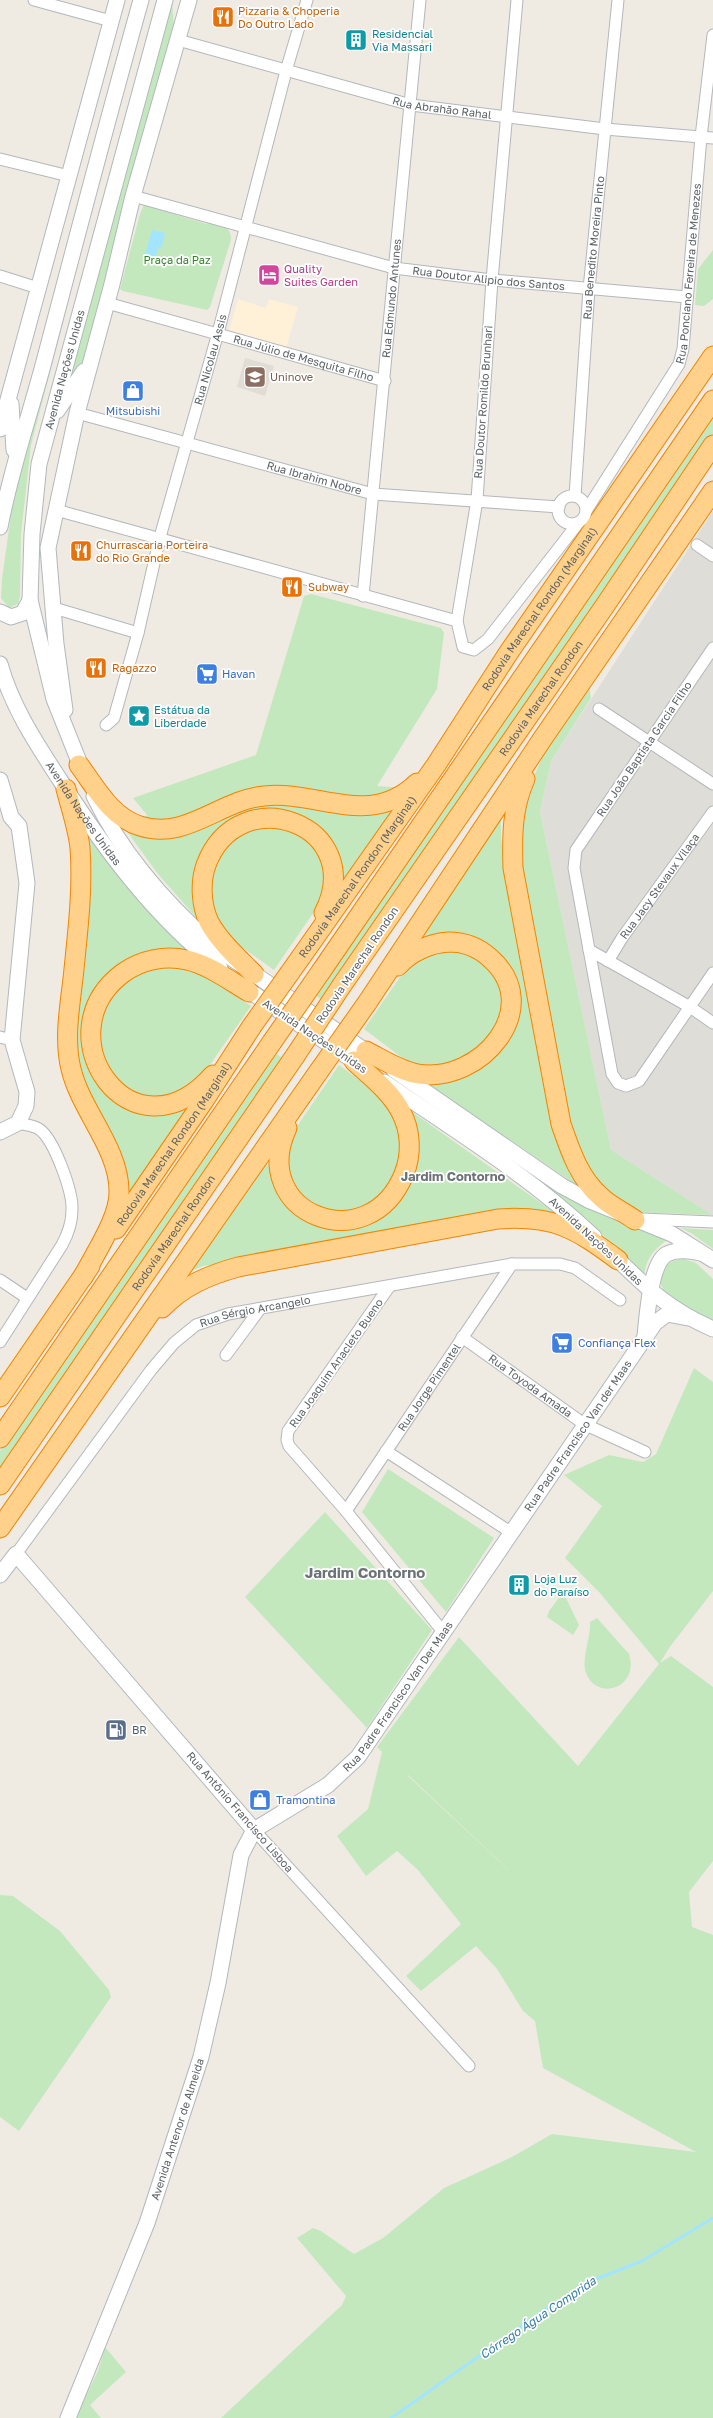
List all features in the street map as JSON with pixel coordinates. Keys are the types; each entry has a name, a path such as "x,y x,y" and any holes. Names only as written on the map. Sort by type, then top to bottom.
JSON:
{"highway":[{"name":"Rodovia Marechal Rondon (Marginal)","path":"0,1397 204,1102 252,1026 436,765 509,652 713,356"},
{"path":"0,1438 713,400"},
{"name":"Rodovia Marechal Rondon","path":"0,1485 295,1056 342,985 604,607 713,445"},
{"path":"0,1528 370,997 543,738 713,491"},
{"path":"543,738 516,798 512,829 512,846 516,887 555,1098 561,1124 580,1172 601,1198 634,1220"},
{"path":"79,765 108,805 118,815 140,826 166,829 194,823 237,804 262,796 289,796 346,806 374,805 392,799 406,791 436,765"},
{"path":"66,789 77,829 80,875 68,1057 76,1085 113,1159 120,1191 119,1202 113,1218 83,1277"},
{"path":"252,983 213,929 205,910 202,892 205,868 214,850 227,834 246,822 265,818 286,820 315,834 326,850 334,876 331,895 302,956"},
{"path":"360,1056 418,1074 450,1073 465,1068 483,1056 499,1038 510,1014 509,988 500,968 482,951 456,942 429,945 415,952 402,961 370,997"},
{"path":"239,1046 204,1085 192,1093 165,1105 142,1105 122,1096 103,1078 93,1053 92,1023 100,999 113,982 132,967 153,960 188,960 252,983"},
{"path":"307,1088 282,1139 279,1151 279,1170 285,1188 298,1205 308,1212 328,1220 347,1221 373,1212 387,1202 400,1184 407,1166 410,1143 405,1121 396,1103 360,1056"},
{"path":"133,1337 168,1301 189,1285 221,1271 498,1219 531,1218 562,1225 578,1232 618,1260"}],"main road":[{"path":"0,429 5,392 56,230 69,176 117,0"},
{"name":"Avenida Nações Unidas","path":"0,527 15,460 141,0"},
{"name":"Avenida Nações Unidas","path":"165,0 65,361 39,464 32,534 30,600 48,676 70,743 96,801 118,837 176,911 252,983"},
{"path":"178,0 180,34"},
{"name":"Avenida Nações Unidas","path":"70,743 56,644 48,548 77,412 107,302 133,196 189,0"},
{"path":"56,230 95,164"},
{"path":"38,288 61,292 74,303 60,352 65,361"},
{"path":"51,420 91,359"},
{"path":"5,392 15,460"},
{"path":"0,612 11,617 23,613 30,600"},
{"name":"Avenida Nações Unidas","path":"0,664 11,697 24,725 66,789 136,887 190,944 252,983 360,1056 536,1170 588,1200 634,1220 672,1234 710,1256"},
{"path":"0,780 5,816 19,826 28,883 6,1038 27,1092 26,1106 18,1124 0,1132"},
{"name":"Avenida Nações Unidas","path":"360,1056 534,1185 569,1213 651,1293 688,1318 713,1329"},
{"path":"644,1338 657,1264 666,1255 686,1250 710,1256"},
{"name":"Rua Padre Francisco Van der Maas","path":"512,1533 584,1424 655,1323 667,1314 688,1318"},
{"name":"Rua Padre Francisco Van Der Maas","path":"254,1830 328,1784 358,1756 512,1533"},
{"name":"Rua Sérgio Arcangelo","path":"0,1575 16,1554"},
{"name":"Rua Antônio Francisco Lisboa","path":"16,1554 254,1830"},
{"name":"Avenida Antenor de Almeida","path":"68,2418 147,2223 201,2057 218,1983 234,1856 254,1830"}],"street":[{"path":"34,0 111,22"},
{"name":"Rua Nicolau Assis","path":"110,721 138,633 160,538 188,443 286,71 307,0"},
{"name":"Rua Edmundo Antunes","path":"363,596 420,0"},
{"name":"Rua Doutor Romildo Brunhari","path":"517,0 492,280 477,500 457,621 463,647 474,650 501,624 579,522"},
{"name":"Rua Benedito Moreira Pinto","path":"577,497 589,289 618,0"},
{"name":"Rua Abrahão Rahal","path":"180,34 286,71 411,105 605,129 713,138"},
{"name":"Rua Ponciano Ferreira de Menezes","path":"586,511 679,364 683,349 701,136 713,35"},
{"path":"0,159 69,176"},
{"name":"Rua Doutor Alipio dos Santos","path":"133,196 394,268 492,280 687,297"},
{"path":"0,276 38,288"},
{"name":"Rua Júlio de Mesquita Filho","path":"107,302 384,381"},
{"name":"Rua Ibrahim Nobre","path":"77,412 373,494 477,500 559,507"},
{"path":"577,497 584,503 586,511 579,522 566,522 559,516 559,507 564,499 577,497 599,489"},
{"path":"56,510 457,621"},
{"path":"566,522 566,538"},
{"path":"697,545 713,556"},
{"path":"54,608 138,633"},
{"name":"Rua João Baptista Garcia Filho","path":"589,950 574,868 576,850 713,648"},
{"path":"599,709 713,784"},
{"name":"Rua Jacy Stevaux Vilaça","path":"608,961 622,938 713,812"},
{"path":"589,950 690,1007 713,1023"},
{"path":"589,950 612,1074 618,1083 626,1086 639,1081 713,973"},
{"path":"0,1342 62,1245 70,1229 72,1210 70,1191 64,1173 47,1139 40,1130 33,1126 18,1124"},
{"path":"634,1220 713,1222"},
{"name":"Rua Sérgio Arcangelo","path":"16,1554 174,1343 196,1325 228,1314 389,1287 512,1264 560,1264 575,1268 620,1300"},
{"name":"Rua Jorge Pimentel","path":"346,1510 512,1264"},
{"path":"0,1280 27,1298"},
{"name":"Rua Joaquim Anacleto Bueno","path":"346,1510 289,1446 286,1440 288,1431 389,1287"},
{"path":"226,1354 260,1309"},
{"name":"Rua Toyoda Amada","path":"462,1337 584,1424 645,1452"},
{"path":"386,1451 512,1533"},
{"path":"346,1510 444,1632"},
{"name":"Rua Antônio Francisco Lisboa","path":"254,1830 469,2066"}],"shaded area":[{"path":"238,299 266,308 269,299 298,307 286,348 229,331"},
{"name":"Uninove","path":"245,358 274,366 265,396 237,387"},
{"path":"713,511 713,1216 611,1150 540,812 551,761"}],"green space":[{"path":"172,1 174,28 83,363 72,380 68,380"},
{"name":"Praça da Paz","path":"149,204 167,210 167,212 207,224 209,221 224,227 230,232 231,240 210,307 207,310 123,291 120,289 140,214 144,205"},
{"path":"713,250 713,299 704,306 695,305 698,269"},
{"path":"66,304 67,307 31,445 21,534 20,596 18,604 9,608 1,598 2,579 14,493"},
{"path":"713,411 713,434 334,988 322,1000 315,995"},
{"path":"311,594 441,628 444,633 437,689 377,786 405,788 369,801 268,786 251,788 234,794 179,821 143,821 147,815 133,798 256,755 304,596"},
{"path":"589,685 591,698 551,761 540,812 611,1150 712,1215 633,1212 604,1194 575,1152 517,861 525,796 543,756"},
{"path":"257,802 359,812 392,812 342,885 297,816 216,838 202,924 158,874 123,826 133,830"},
{"path":"77,814 204,962 190,956 100,987 97,1077 180,1110 192,1104 128,1198 77,1070"},
{"path":"501,818 501,838 509,881 578,1186 424,1082 470,1074 490,1061 504,1042 503,962 417,940"},
{"path":"280,822 321,849 325,881 318,906 274,970 243,948 240,951 211,914 210,867 238,832"},
{"path":"434,950 474,952 504,990 501,1022 464,1062 422,1068 405,1060 364,1029 405,970"},
{"path":"177,964 203,974 251,1006 207,1069 173,1095 138,1099 103,1068 97,1030 113,991 141,970"},
{"path":"274,1052 284,1059 0,1474 0,1451"},
{"path":"339,1065 384,1098 397,1115 403,1160 381,1199 341,1217 301,1201 286,1168 293,1132"},
{"path":"408,1109 558,1215 203,1266 189,1272 267,1158 267,1165 271,1166 305,1217 390,1208"},
{"path":"539,1179 600,1213 667,1240 657,1248 648,1260 644,1277 589,1222"},
{"path":"680,1228 713,1230 713,1249 691,1233"},
{"path":"684,1259 696,1263 713,1279 713,1322 677,1304 663,1290 661,1282 662,1273 666,1267 676,1260"},
{"path":"694,1368 713,1382 713,1591 669,1648 660,1663 671,1656 713,1687 713,1861 689,1892 692,1927 713,1935 713,2418 221,2418 342,2305 346,2296 297,2238 313,2228 321,2231 354,2254 383,2238 444,2188 510,2158 552,2134 696,2152 543,2068 535,2021 523,2011 497,1969 476,1946 421,1991 406,1976 461,1924 418,1870 397,1851 366,1876 337,1836 368,1809 382,1752 377,1747 459,1637 578,1766 659,1664 599,1592 565,1558 602,1506 564,1475 609,1455 643,1462 656,1454","holes":["408,1775 512,1873 408,1776"]},
{"path":"388,1469 494,1538 446,1612 362,1512"},
{"path":"325,1512 432,1630 367,1728 245,1597"},
{"path":"561,1595 566,1598 579,1625 573,1635 547,1617 549,1611"},
{"path":"597,1618 629,1654 631,1666 623,1683 616,1687 607,1689 599,1687 591,1682 586,1673 585,1667 585,1654 590,1622"},
{"path":"0,1895 13,1896 60,1931 109,1990 111,1997 19,2131 0,2117"},
{"path":"105,2347 126,2372 90,2405 101,2418 75,2418 98,2371"}],"water":[{"path":"152,230 165,233 161,249 158,248 155,258 145,255"}],"waterway":[{"name":"Córrego Água Comprida","path":"391,2418 549,2307 591,2281 642,2261 713,2218"}],"place":[{"name":"Pizzaria & Choperia Do Outro Lado","path":"223,17"},
{"name":"Residencial Via Massari","path":"356,40"},
{"name":"Quality Suites Garden","path":"269,275"},
{"name":"Uninove","path":"255,377"},
{"name":"Mitsubishi","path":"133,391"},
{"name":"Churrascaria Porteira do Rio Grande","path":"81,551"},
{"name":"Subway","path":"292,587"},
{"name":"Ragazzo","path":"96,668"},
{"name":"Havan","path":"207,674"},
{"name":"Estátua da Liberdade","path":"139,716"},
{"name":"Confiança Flex","path":"562,1343"},
{"name":"Loja Luz do Paraíso","path":"519,1585"},
{"name":"BR","path":"116,1730"},
{"name":"Tramontina","path":"260,1800"}],"district":[{"name":"Jardim Contorno","path":"453,1176"},
{"name":"Jardim Contorno","path":"365,1573"}]}
